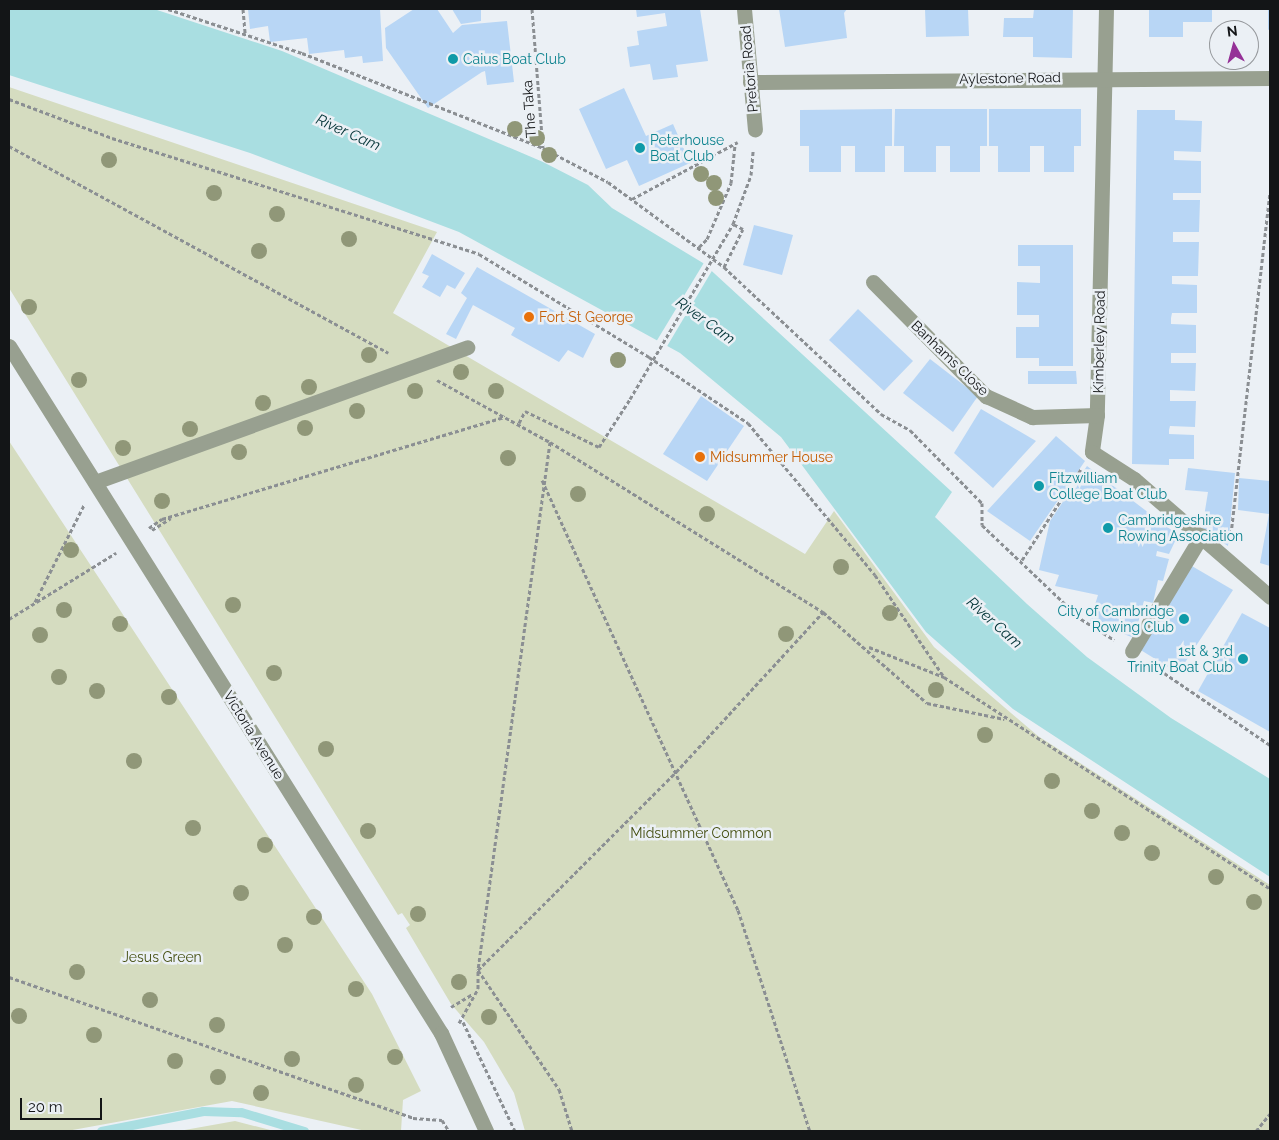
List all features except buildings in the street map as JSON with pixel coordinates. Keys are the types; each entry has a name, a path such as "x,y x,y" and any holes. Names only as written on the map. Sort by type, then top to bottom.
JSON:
{"street":[{"name":"Pretoria Road","path":"744,9 755,130"},
{"name":"Kimberley Road","path":"1092,452 1097,415 1106,9"},
{"name":"Aylestone Road","path":"750,82 1105,77 1270,78"},
{"name":"Banhams Close","path":"873,282 986,396 1032,417 1097,415"},
{"name":"Victoria Avenue","path":"9,346 441,1033 486,1131"},
{"path":"95,482 466,347"},
{"path":"1092,452 1134,479 1202,535 1268,595"},
{"path":"1132,651 1202,535"}],"path":[{"path":"168,9 245,34 543,148 632,199 724,267 895,423 910,430 982,503 982,525 1022,560 1040,584 1081,620 1132,651 1270,745"},
{"path":"243,9 245,34"},
{"name":"The Taka","path":"532,9 543,148"},
{"path":"9,99 112,138 479,254 649,357 748,422 875,575 944,677"},
{"path":"519,423 525,411 599,447 630,399 733,224 751,175 755,130"},
{"path":"632,199 735,144 731,183 699,247"},
{"path":"9,146 519,423 823,612 866,646 927,703 1004,719"},
{"path":"1228,560 1270,194"},
{"path":"724,267 743,229 733,224"},
{"path":"162,519 506,417"},
{"path":"515,1131 463,1022 474,994 478,989 478,970 542,479 550,442"},
{"path":"1022,560 1092,452"},
{"path":"542,479 738,910 810,1131"},
{"path":"34,603 95,482"},
{"path":"150,527 152,531 175,515"},
{"path":"9,619 132,541"},
{"path":"478,970 676,772 823,612"},
{"path":"866,646 944,677 1004,719 1270,889"},
{"path":"478,970 559,1089 572,1131"},
{"path":"9,977 413,1118 442,1120 449,1131"},
{"path":"446,1010 474,994"},
{"path":"450,1018 454,1026"},
{"path":"1256,1131 1270,1114"}],"green space":[{"name":"Midsummer Common","path":"9,87 437,232 393,313 805,554 834,511 934,647 1038,736 1270,885 1270,1131 525,1131 514,1093 484,1042 451,1004 406,928 410,925 402,913 398,915 9,288"},
{"name":"Jesus Green","path":"9,441 372,994 421,1091 403,1100 401,1131 366,1131 232,1101 67,1131 9,1131"},
{"path":"235,1121 274,1131 179,1131"}],"water":[{"name":"River Cam","path":"9,9 154,9 282,51 543,162 588,185 612,208 703,263 952,492 935,517 1027,604 1087,657 1171,718 1270,779 1270,877 1013,709 926,632 781,437 680,353 459,232 250,153 9,75"}],"pier":[{"path":"705,261 713,269 666,348 656,342"}],"waterway":[{"path":"101,1131 203,1111 241,1112 304,1131"}],"place":[{"name":"Caius Boat Club","path":"453,59"},
{"name":"Peterhouse Boat Club","path":"640,148"},
{"name":"Fort St George","path":"529,317"},
{"name":"Midsummer House","path":"700,457"},
{"name":"Fitzwilliam College Boat Club","path":"1039,486"},
{"name":"Cambridgeshire Rowing Association","path":"1108,528"},
{"name":"City of Cambridge Rowing Club","path":"1184,619"},
{"name":"1st & 3rd Trinity Boat Club","path":"1243,659"}]}
